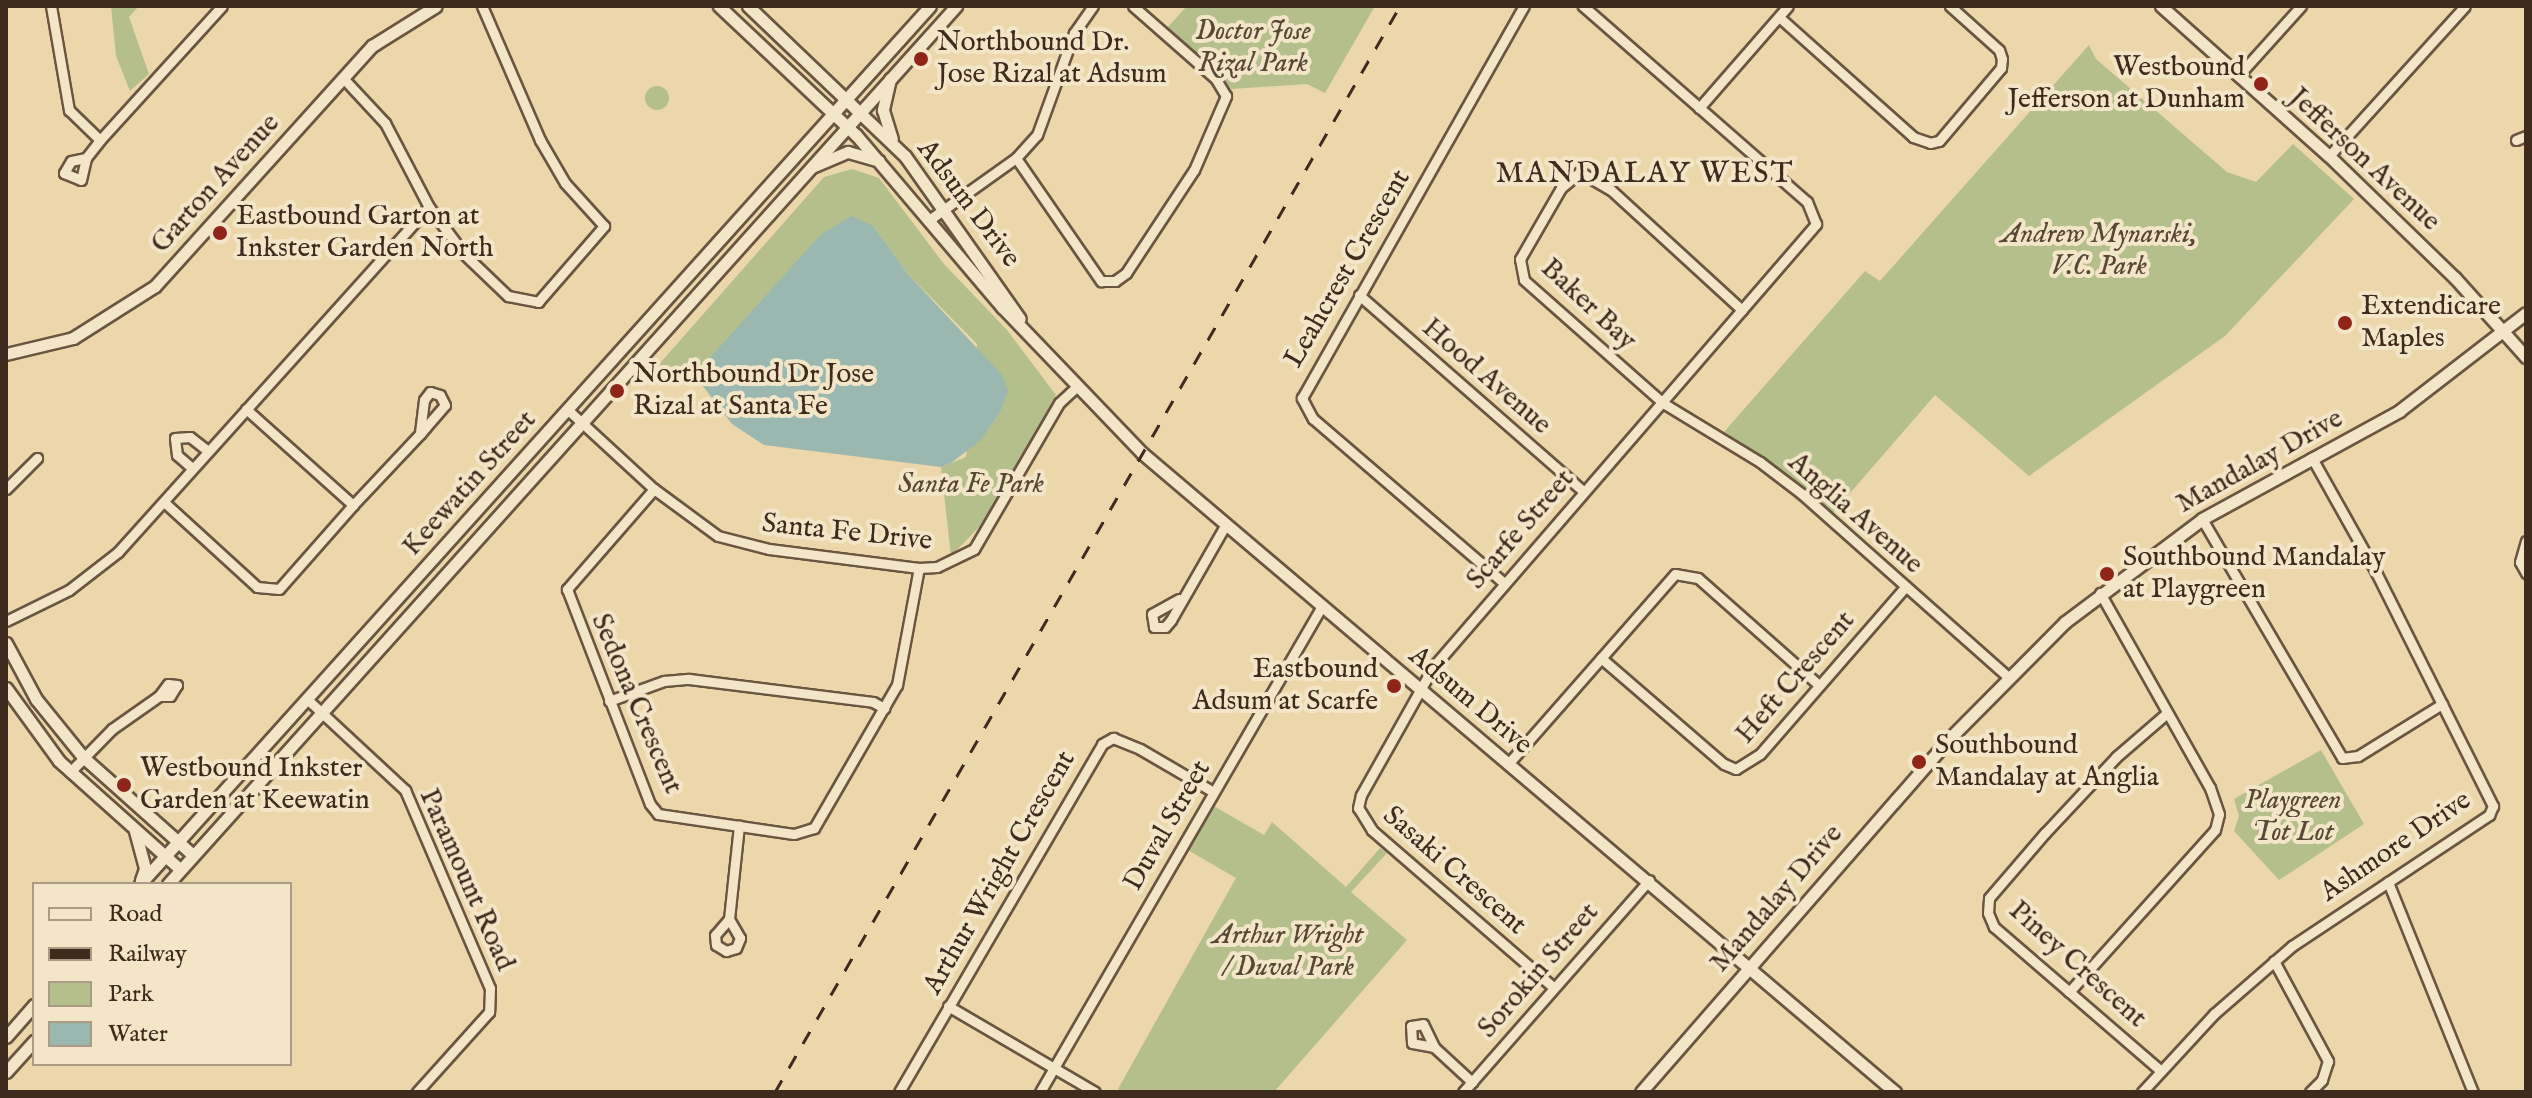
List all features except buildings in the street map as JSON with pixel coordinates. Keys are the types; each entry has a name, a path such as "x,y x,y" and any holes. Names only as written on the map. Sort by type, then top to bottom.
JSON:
{"street":[{"path":"51,6 69,110 100,140"},
{"path":"86,158 222,6"},
{"name":"Garton Avenue","path":"6,354 73,338 155,286 372,46 436,6"},
{"path":"343,78 385,123 429,207 464,254 508,296 523,303 538,302 603,232 602,218 565,183 540,140 482,6"},
{"name":"Adsum Drive","path":"719,6 883,163 1075,388 1142,453 1420,692 1751,966 1895,1092"},
{"name":"Adsum Drive","path":"748,6 849,98 896,147 946,207 1029,333"},
{"name":"Keewatin Street","path":"142,882 930,6"},
{"name":"Keewatin Street","path":"170,882 956,6"},
{"path":"929,220 1016,158 1044,123 1074,33 1093,6"},
{"path":"1016,158 1101,281 1115,281 1126,273 1194,170 1226,96 1215,78 1133,6"},
{"name":"Leahcrest Crescent","path":"1504,583 1304,410 1306,387 1524,6"},
{"path":"1583,6 1815,214 1810,234 1663,403"},
{"path":"1699,108 1788,6"},
{"path":"1779,17 1913,137 1930,143 1939,141 2001,68 1999,50 1950,6"},
{"name":"Jefferson Avenue","path":"2161,6 2329,156 2526,357"},
{"path":"2238,76 2301,6"},
{"path":"2329,156 2465,6"},
{"path":"891,76 883,110 896,147"},
{"path":"807,170 848,152 883,163"},
{"name":"Baker Bay","path":"1663,403 1519,270 1526,245 1569,176 1580,172 1600,182 1742,310"},
{"path":"6,621 69,590 105,565 429,207"},
{"name":"Hood Avenue","path":"1359,295 1584,492"},
{"name":"Mandalay Drive","path":"1641,1092 2007,676 2100,593 2202,519 2399,411 2526,313"},
{"name":"Santa Fe Drive","path":"568,410 654,489 718,536 769,549 919,568 937,567 974,549 1059,403 1075,388"},
{"name":"Scarfe Street","path":"1420,692 1433,667 1663,403"},
{"name":"Anglia Avenue","path":"1663,403 1760,462 2007,676"},
{"path":"246,409 353,505"},
{"path":"164,502 266,591 279,589 420,434"},
{"path":"192,468 177,455 175,438 190,437 208,451"},
{"path":"6,489 37,458"},
{"name":"Ashmore Drive","path":"2142,1092 2274,961 2489,815 2493,806 2312,458"},
{"name":"Sedona Crescent","path":"654,489 567,589 650,804 658,814 794,834 814,828 884,708 904,663 919,568"},
{"path":"2202,519 2342,758 2358,756 2442,704"},
{"path":"1179,599 1226,524"},
{"path":"2526,541 2520,562 2526,573"},
{"path":"1508,764 1666,583 1687,572 1818,684"},
{"name":"Heft Crescent","path":"1601,658 1736,769 1760,754 1905,587"},
{"path":"2069,992 2215,830 2216,802 2100,593"},
{"name":"Duval Street","path":"1054,1069 1212,791 1322,606"},
{"path":"6,643 36,699 83,757 193,855"},
{"path":"609,701 664,681 689,679 873,702 884,708"},
{"path":"6,688 70,772 180,869"},
{"name":"Sasaki Crescent","path":"1420,692 1361,795 1362,820 1553,987"},
{"path":"70,772 112,729 159,696"},
{"name":"Paramount Road","path":"307,699 414,804 490,988 489,1012 417,1092"},
{"name":"Piney Crescent","path":"2161,1071 1994,927 1989,898 2116,757 2167,713"},
{"name":"Arthur Wright Crescent","path":"899,1092 1102,744 1113,738 1140,749 1212,791"},
{"path":"729,919 739,826"},
{"path":"135,830 145,869 141,882"},
{"name":"Sorokin Street","path":"1463,1092 1649,880"},
{"path":"2388,882 2473,1092"},
{"path":"2274,961 2328,1061 2322,1080 2310,1092"},
{"path":"948,1006 1095,1092"},
{"path":"6,1037 32,1007"},
{"path":"6,1072 32,1043"},
{"path":"1434,1047 1472,1082"},
{"path":"1040,1092 1054,1069"}],"green space":[{"path":"111,6 139,6 129,17 149,74 130,91 116,56"},
{"name":"Doctor Jose Rizal Park","path":"1187,6 1375,6 1325,93 1307,84 1231,89 1167,28"},
{"name":"Andrew Mynarski, V.C. Park","path":"2089,45 2096,59 2227,172 2256,182 2293,144 2354,199 2225,336 2029,476 1935,395 1832,514 1783,471 1724,432 1865,271 1880,281"},
{"path":"657,86 668,93 669,98 662,109 657,110 646,103 645,98 652,87"},
{"name":"Santa Fe Park","path":"852,169 879,178 944,264 1007,330 1056,395 985,521 951,556 941,467 966,457 977,344 908,274 873,226 821,234 704,369 654,370 824,177"},
{"name":"Playgreen Tot Lot","path":"2321,750 2364,824 2279,880 2234,831 2239,816 2234,799"},
{"name":"Arthur Wright / Duval Park","path":"1212,805 1264,835 1272,822 1346,887 1380,848 1387,853 1351,892 1407,940 1274,1092 1122,1092 1118,1089 1236,878 1186,849"}],"water":[{"path":"852,216 873,226 908,274 1002,375 1008,391 1000,412 980,441 941,467 764,445 732,424 702,385 709,359 821,234"}],"railway":[{"path":"775,1092 1400,6"}],"place":[{"name":"Northbound Dr. Jose Rizal at Adsum","path":"921,59"},
{"name":"Westbound Jefferson at Dunham","path":"2261,84"},
{"name":"Eastbound Garton at Inkster Garden North","path":"220,233"},
{"name":"Extendicare Maples","path":"2345,323"},
{"name":"Northbound Dr Jose Rizal at Santa Fe","path":"617,391"},
{"name":"Southbound Mandalay at Playgreen","path":"2107,574"},
{"name":"Eastbound Adsum at Scarfe","path":"1394,686"},
{"name":"Southbound Mandalay at Anglia","path":"1919,762"},
{"name":"Westbound Inkster Garden at Keewatin","path":"124,785"}],"district":[{"name":"MANDALAY WEST","path":"1645,174"}]}
